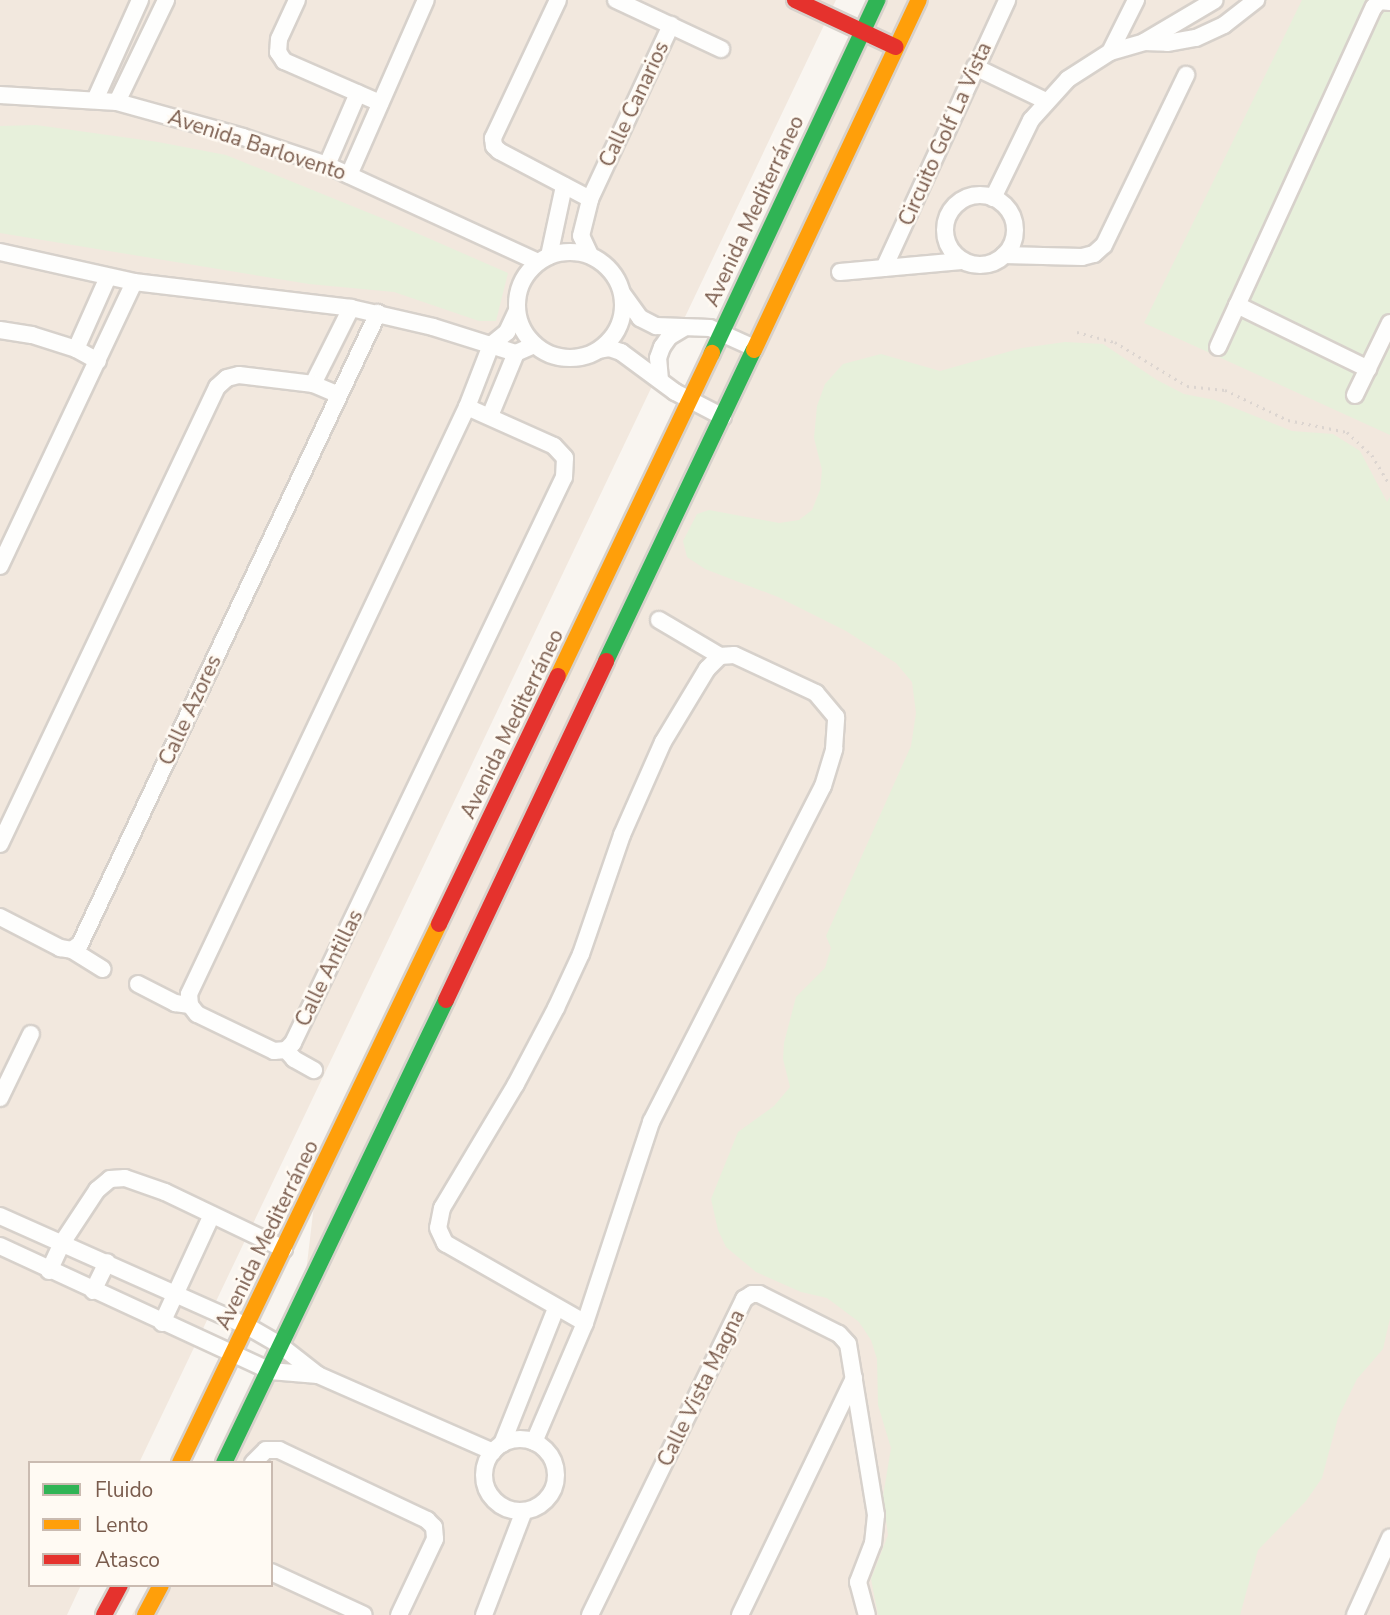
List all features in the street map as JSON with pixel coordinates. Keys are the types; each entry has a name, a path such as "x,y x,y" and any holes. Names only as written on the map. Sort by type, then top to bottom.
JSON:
{"street":[{"path":"95,100 140,0"},
{"path":"117,102 166,0"},
{"path":"297,0 279,38 278,52 284,61 380,103"},
{"path":"349,175 426,0"},
{"path":"558,0 493,138 499,151 590,199"},
{"name":"Calle Canarios","path":"590,255 582,236 590,199 671,25 616,0"},
{"path":"795,0 896,47"},
{"name":"Avenida Mediterráneo","path":"181,1461 690,400 877,0"},
{"path":"225,1461 282,1346 919,0"},
{"name":"Circuito Golf La Vista","path":"884,268 1007,0"},
{"path":"1110,52 1136,0"},
{"path":"840,272 962,261 984,265 1004,255 1011,246 1014,223 1010,213 993,198 1031,120 1046,101 1068,79 1110,52 1144,42 1215,0"},
{"path":"1144,42 1167,43 1196,38 1224,25 1256,0"},
{"path":"1218,347 1374,7 1379,1 1390,2"},
{"path":"671,25 721,49"},
{"path":"975,67 1046,101"},
{"path":"1004,255 1082,257 1094,254 1104,244 1186,75"},
{"path":"327,165 358,93"},
{"name":"Avenida Barlovento","path":"0,96 117,102 243,137 327,165 544,259"},
{"path":"190,1005 189,994 467,407 491,345 507,332 517,311 521,284 544,259 564,186"},
{"name":"Circuito Golf La Vista","path":"962,261 947,243 946,220 960,201 982,195 993,198"},
{"path":"544,259 569,251 590,255 611,271 622,293 640,318 656,326 721,331 754,348"},
{"path":"0,252 134,282 378,313 516,353 534,345"},
{"path":"76,349 108,277"},
{"path":"0,566 134,282"},
{"path":"517,311 520,324 534,345 543,352 566,359 590,355 613,337 620,323 622,293"},
{"path":"1237,305 1368,369"},
{"path":"313,384 351,308"},
{"name":"Calle Azores","path":"72,950 80,944 378,313"},
{"path":"1355,395 1390,323"},
{"path":"660,380 658,358 662,347 669,337 684,328"},
{"path":"0,330 32,335 76,349 98,360"},
{"path":"599,350 609,348 621,352 690,400 723,417"},
{"path":"490,416 516,353"},
{"path":"0,844 216,387 227,378 239,375 313,384 339,395"},
{"name":"Calle Antillas","path":"138,984 176,1003 190,1005 197,1014 274,1051 286,1050 293,1043 564,477 565,458 554,446 467,407"},
{"path":"534,1442 585,1323 651,1122 823,786 834,749 836,718 817,694 734,655 720,656 659,620"},
{"path":"585,1323 445,1243 438,1228 442,1208 516,1084 556,1008 581,954 622,835 663,742 707,669 720,656"},
{"path":"0,917 60,948 72,950 103,969"},
{"path":"0,1098 30,1034"},
{"path":"286,1050 294,1059 314,1070"},
{"path":"49,1271 62,1243 97,1190 110,1179 125,1178 284,1249"},
{"path":"162,1323 212,1215"},
{"path":"0,1216 247,1326 282,1346 317,1375"},
{"path":"0,1247 270,1371 317,1375 497,1448 523,1439 542,1446 554,1461 556,1480 549,1498 534,1509 524,1511 503,1507 488,1492 484,1471 497,1448 556,1308"},
{"path":"93,1291 107,1262"},
{"name":"Calle Vista Magna","path":"590,1615 744,1299 751,1294 759,1294 839,1334 848,1344 877,1515 873,1543 858,1582 867,1615"},
{"path":"740,1615 854,1378"},
{"path":"255,1461 266,1450 279,1450 427,1520 434,1527 435,1539 399,1615"},
{"path":"484,1615 524,1511"},
{"path":"1355,1615 1390,1538"},
{"path":"273,1573 364,1615"},
{"path":"104,1615 119,1587"},
{"path":"145,1615 161,1587"}],"path":[{"path":"1077,332 1115,342 1187,386 1225,390 1288,420 1347,432 1372,455 1390,485"}],"shaded area":[{"path":"0,0 836,0 140,1461 28,1461 28,1587 80,1587 67,1615 0,1615"},
{"path":"878,0 1390,0 1390,1615 132,1615 148,1587 273,1587 273,1461 222,1461 299,1331 321,1146"}],"green space":[{"path":"1302,0 1390,0 1390,435 1144,323"},
{"path":"36,125 158,142 226,155 389,221 508,273 496,321 479,321 394,292 309,284 0,233 0,126"},
{"path":"1065,342 1103,344 1157,380 1184,394 1215,400 1292,431 1333,434 1360,451 1387,502 1390,497 1390,1318 1383,1349 1357,1379 1338,1418 1322,1478 1306,1501 1258,1550 1240,1615 878,1615 871,1579 888,1535 883,1496 891,1448 878,1405 877,1359 871,1340 859,1322 827,1298 801,1292 756,1272 726,1247 718,1230 711,1199 738,1132 774,1106 790,1087 783,1059 784,1043 796,997 825,968 831,948 826,936 911,746 916,713 912,682 896,663 846,631 778,597 705,569 687,557 683,541 697,514 709,510 779,523 799,520 812,510 820,490 822,470 814,438 817,406 825,384 843,364 881,354 940,371 1022,348"}],"traffic: fast":[{"path":"712,353 877,0"},
{"path":"606,661 754,350"},
{"path":"225,1461 446,1000"}],"traffic: slow":[{"path":"754,350 919,0"},
{"path":"558,676 712,353"},
{"path":"181,1461 439,924"},
{"path":"145,1615 160,1587"}],"traffic: jam":[{"path":"795,0 896,47"},
{"path":"446,1000 606,661"},
{"path":"439,924 558,676"},
{"path":"104,1615 119,1587"}]}
